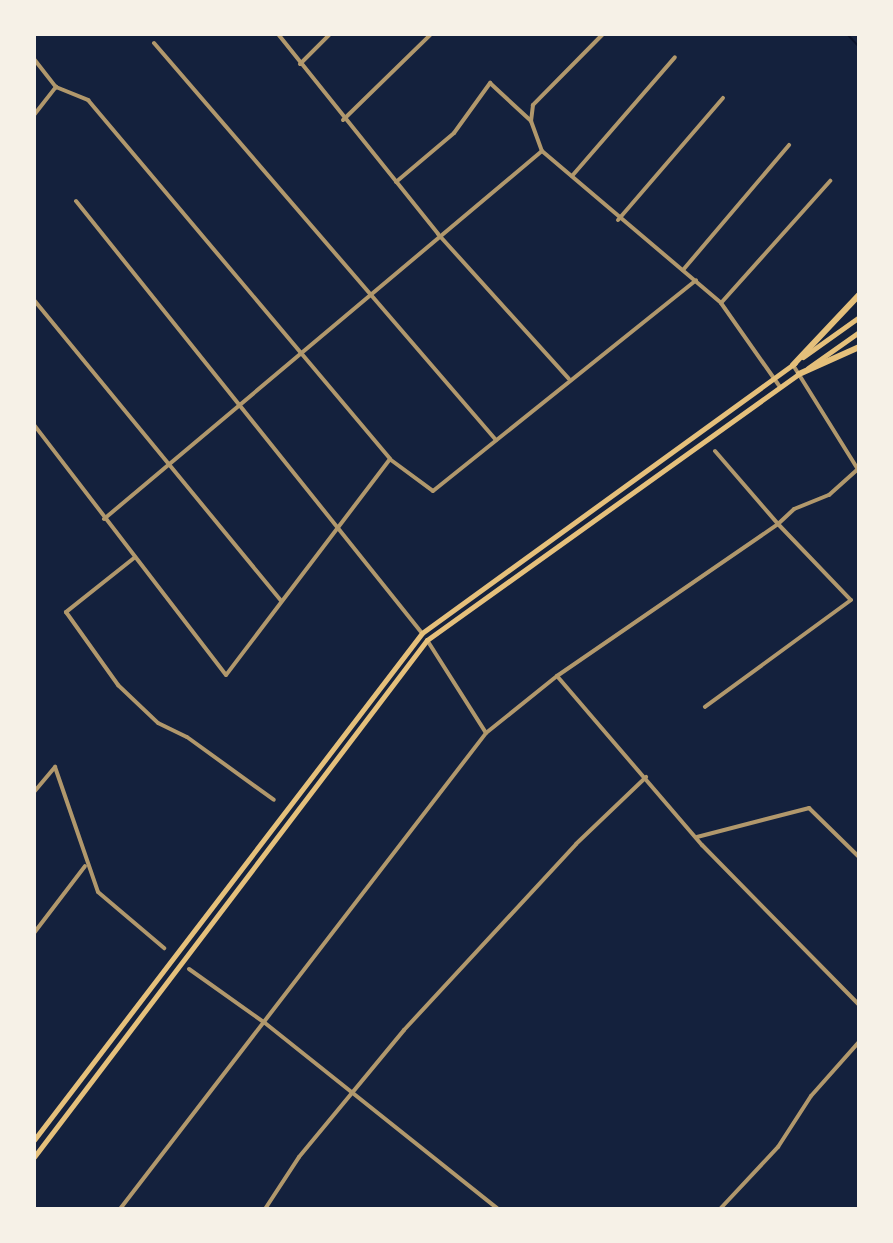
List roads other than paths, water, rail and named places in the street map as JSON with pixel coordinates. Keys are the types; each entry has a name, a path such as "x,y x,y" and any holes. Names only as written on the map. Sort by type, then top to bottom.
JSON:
{"highway":[{"path":"793,365 859,295"},
{"path":"799,374 859,347"}],"main road":[{"path":"34,1140 422,633 859,317"},
{"path":"34,1157 427,640 859,332"}],"street":[{"path":"278,34 343,120 438,234 569,379"},
{"path":"300,64 330,34"},
{"path":"343,120 431,34"},
{"path":"531,121 533,105 603,34"},
{"path":"154,43 372,292 496,440"},
{"path":"572,176 675,57"},
{"path":"34,59 56,87 88,100 297,353 390,459 433,491 696,280"},
{"path":"396,182 454,133 490,83 531,121 542,151 618,220 721,303 780,387"},
{"path":"34,115 56,87"},
{"path":"618,220 723,98"},
{"path":"683,270 789,145"},
{"path":"104,519 239,408 297,353 438,234 542,151"},
{"path":"721,303 830,181"},
{"path":"76,201 422,633 486,733"},
{"path":"34,300 171,463 281,602"},
{"path":"120,1209 486,733 557,676 778,524 794,509 822,500 858,469 793,365"},
{"path":"34,425 226,675 390,459"},
{"path":"705,707 851,600 778,524 715,451"},
{"path":"134,558 66,612 118,685 158,723 187,737 274,800"},
{"path":"557,676 696,838 859,1005"},
{"path":"34,792 55,767 85,866 98,892 164,948"},
{"path":"265,1209 351,1090 576,844 646,777"},
{"path":"696,838 809,808 859,857"},
{"path":"34,933 85,866"},
{"path":"189,969 265,1023 498,1209"},
{"path":"720,1209 778,1147 811,1096 859,1042"}],"waterway":[{"path":"847,34 859,47"}]}
